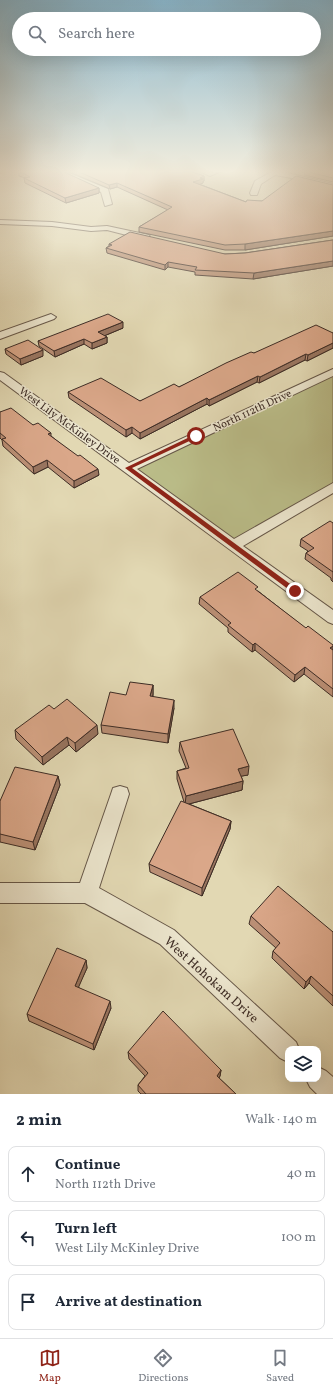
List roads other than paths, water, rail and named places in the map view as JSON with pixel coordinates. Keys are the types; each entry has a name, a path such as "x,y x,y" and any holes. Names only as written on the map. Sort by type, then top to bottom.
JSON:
{"street":[{"path":"1,222 52,224 91,229 107,228 155,240"},
{"path":"95,222 100,223 107,228"},
{"path":"0,336 51,317"},
{"name":"North 112th Drive","path":"128,468 333,372"},
{"name":"West Lily McKinley Drive","path":"0,374 232,546 333,618"},
{"path":"232,546 333,487"},
{"path":"0,893 87,893 120,794"},
{"name":"West Hohokam Drive","path":"87,893 167,937 285,1047"},
{"path":"321,1082 333,1093"}]}
